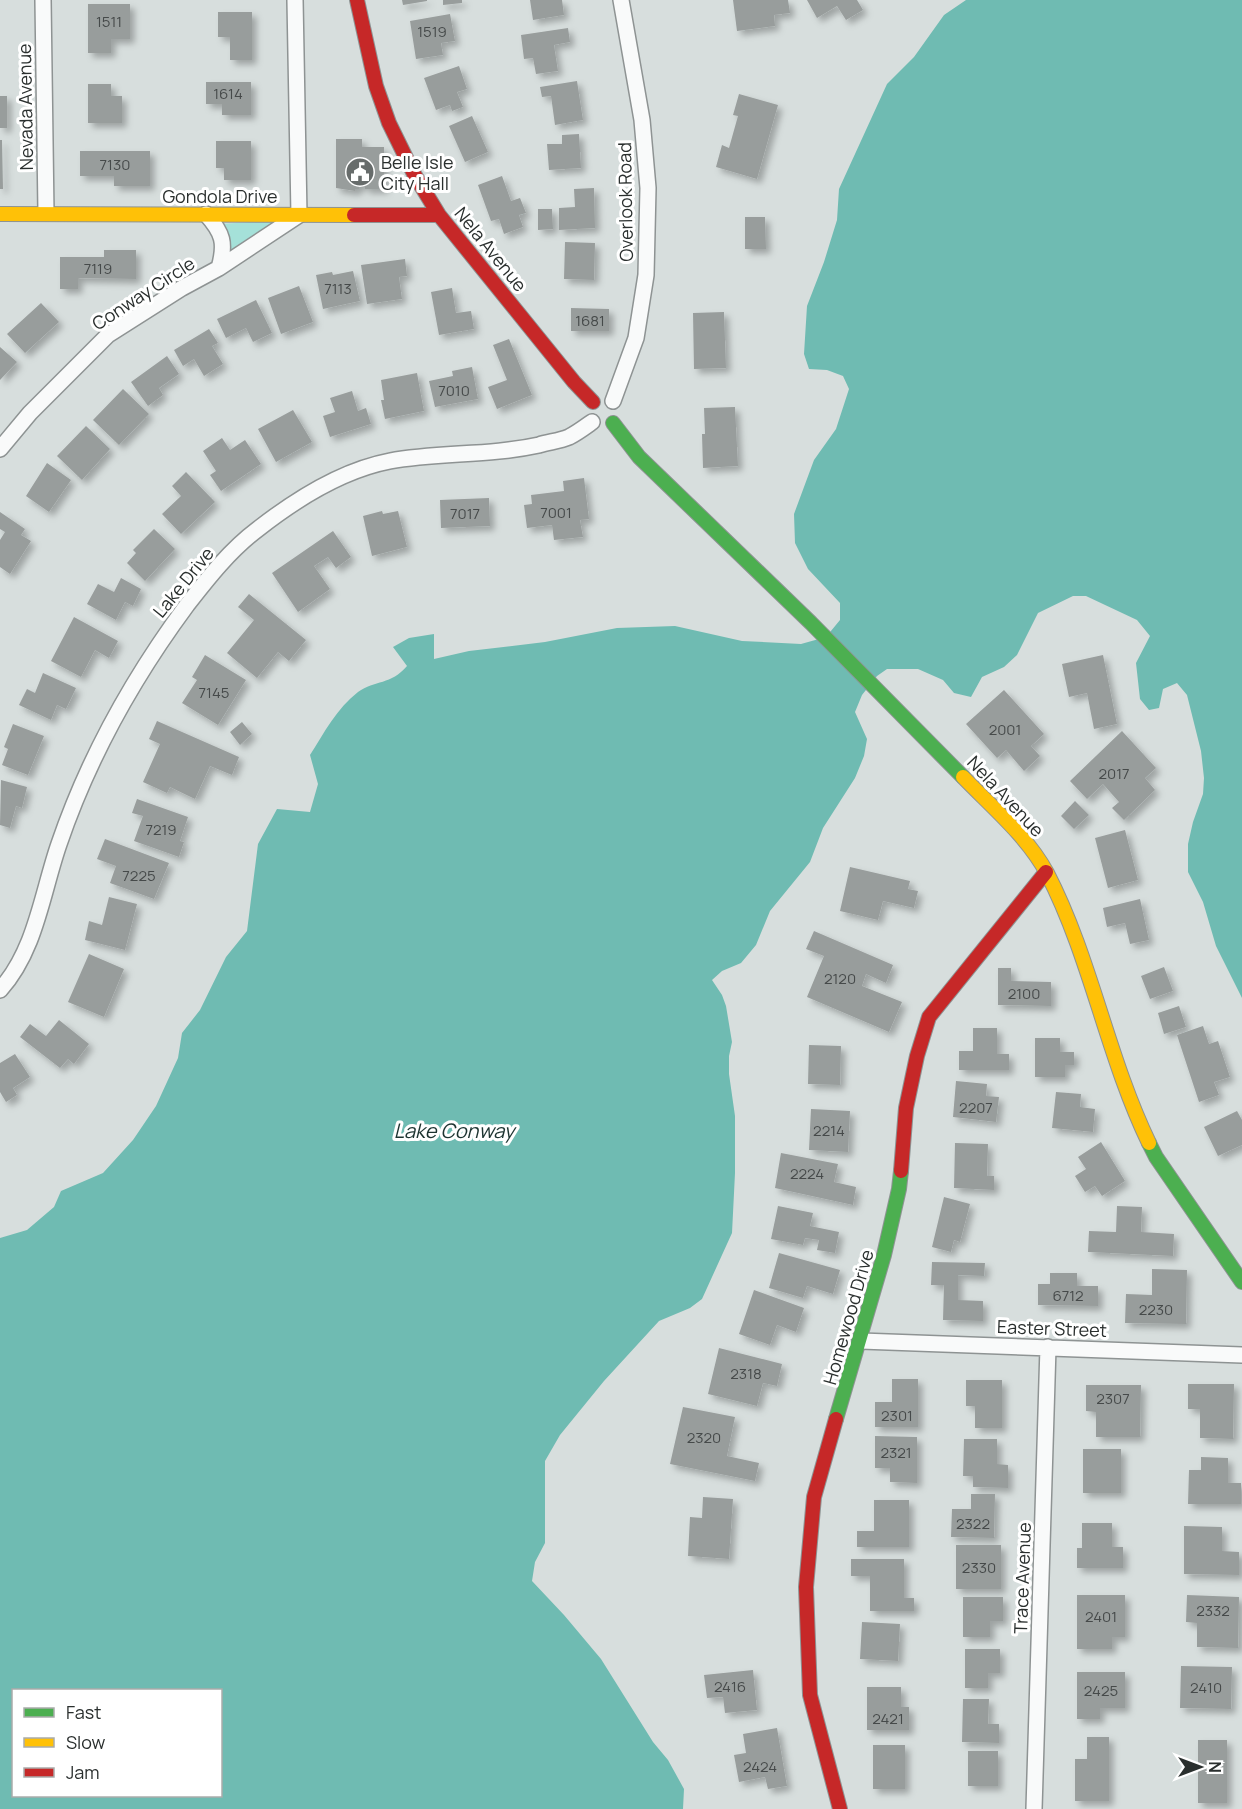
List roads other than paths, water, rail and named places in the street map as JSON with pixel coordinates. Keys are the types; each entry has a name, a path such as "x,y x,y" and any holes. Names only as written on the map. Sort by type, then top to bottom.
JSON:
{"street":[{"name":"Nevada Avenue","path":"43,0 46,213"},
{"path":"295,0 299,215"},
{"name":"Nela Avenue","path":"357,0 376,86 389,123 414,174 439,215 574,382 593,402"},
{"name":"Overlook Road","path":"613,401 636,338 646,274 648,188 642,120 621,0"},
{"name":"Gondola Drive","path":"0,214 439,215"},
{"path":"206,214 216,226 222,239 224,253 219,268"},
{"name":"Conway Circle","path":"0,449 30,413 108,335 182,288 219,268 299,215"},
{"path":"604,397 613,401 618,410 613,423 600,427 592,422 588,413 593,402 604,397"},
{"name":"Lake Drive","path":"0,990 10,979 33,934 58,845 82,785 126,697 171,627 214,570 257,529 342,475 388,461 434,455 483,454 522,448 567,438 592,422"},
{"name":"Nela Avenue","path":"613,423 639,457 811,622 1022,838 1046,872 1073,933 1133,1109 1156,1156 1242,1282"},
{"name":"Homewood Drive","path":"840,1809 810,1695 806,1587 814,1497 861,1341 884,1255 898,1189 906,1108 928,1017 1046,872"},
{"name":"Easter Street","path":"861,1341 1242,1354"},
{"name":"Trace Avenue","path":"1035,1809 1048,1347"}],"water":[{"name":"Lake Conway","path":"966,0 1242,0 1242,998 1216,946 1203,902 1188,872 1188,844 1203,794 1204,778 1201,751 1187,695 1177,683 1163,689 1159,708 1149,710 1140,699 1136,663 1150,636 1137,620 1086,596 1073,596 1038,613 1017,655 1004,667 982,677 971,697 954,693 943,680 918,669 887,669 877,676 862,695 855,712 867,739 864,756 855,778 823,828 810,862 770,911 756,945 741,963 722,971 712,980 726,1006 732,1042 729,1074 735,1116 735,1173 732,1233 702,1299 690,1308 659,1321 604,1381 560,1435 545,1461 545,1543 535,1562 532,1581 601,1659 653,1742 668,1760 684,1789 683,1809 0,1809 0,1238 27,1230 54,1207 61,1191 103,1173 133,1140 156,1106 178,1058 182,1033 200,1010 226,957 247,931 258,844 277,809 310,812 318,784 310,755 331,721 350,698 364,688 395,676 407,666 393,647 409,638 434,634 434,659 469,651 545,642 617,628 675,626 742,641 801,644 826,637 840,620 840,603 808,569 795,543 794,514 814,460 836,429 849,389 843,376 827,370 809,369 804,354 807,306 837,220 839,189 887,84 914,57 944,15"}],"place":[{"name":"Belle Isle City Hall","path":"360,172"}]}
